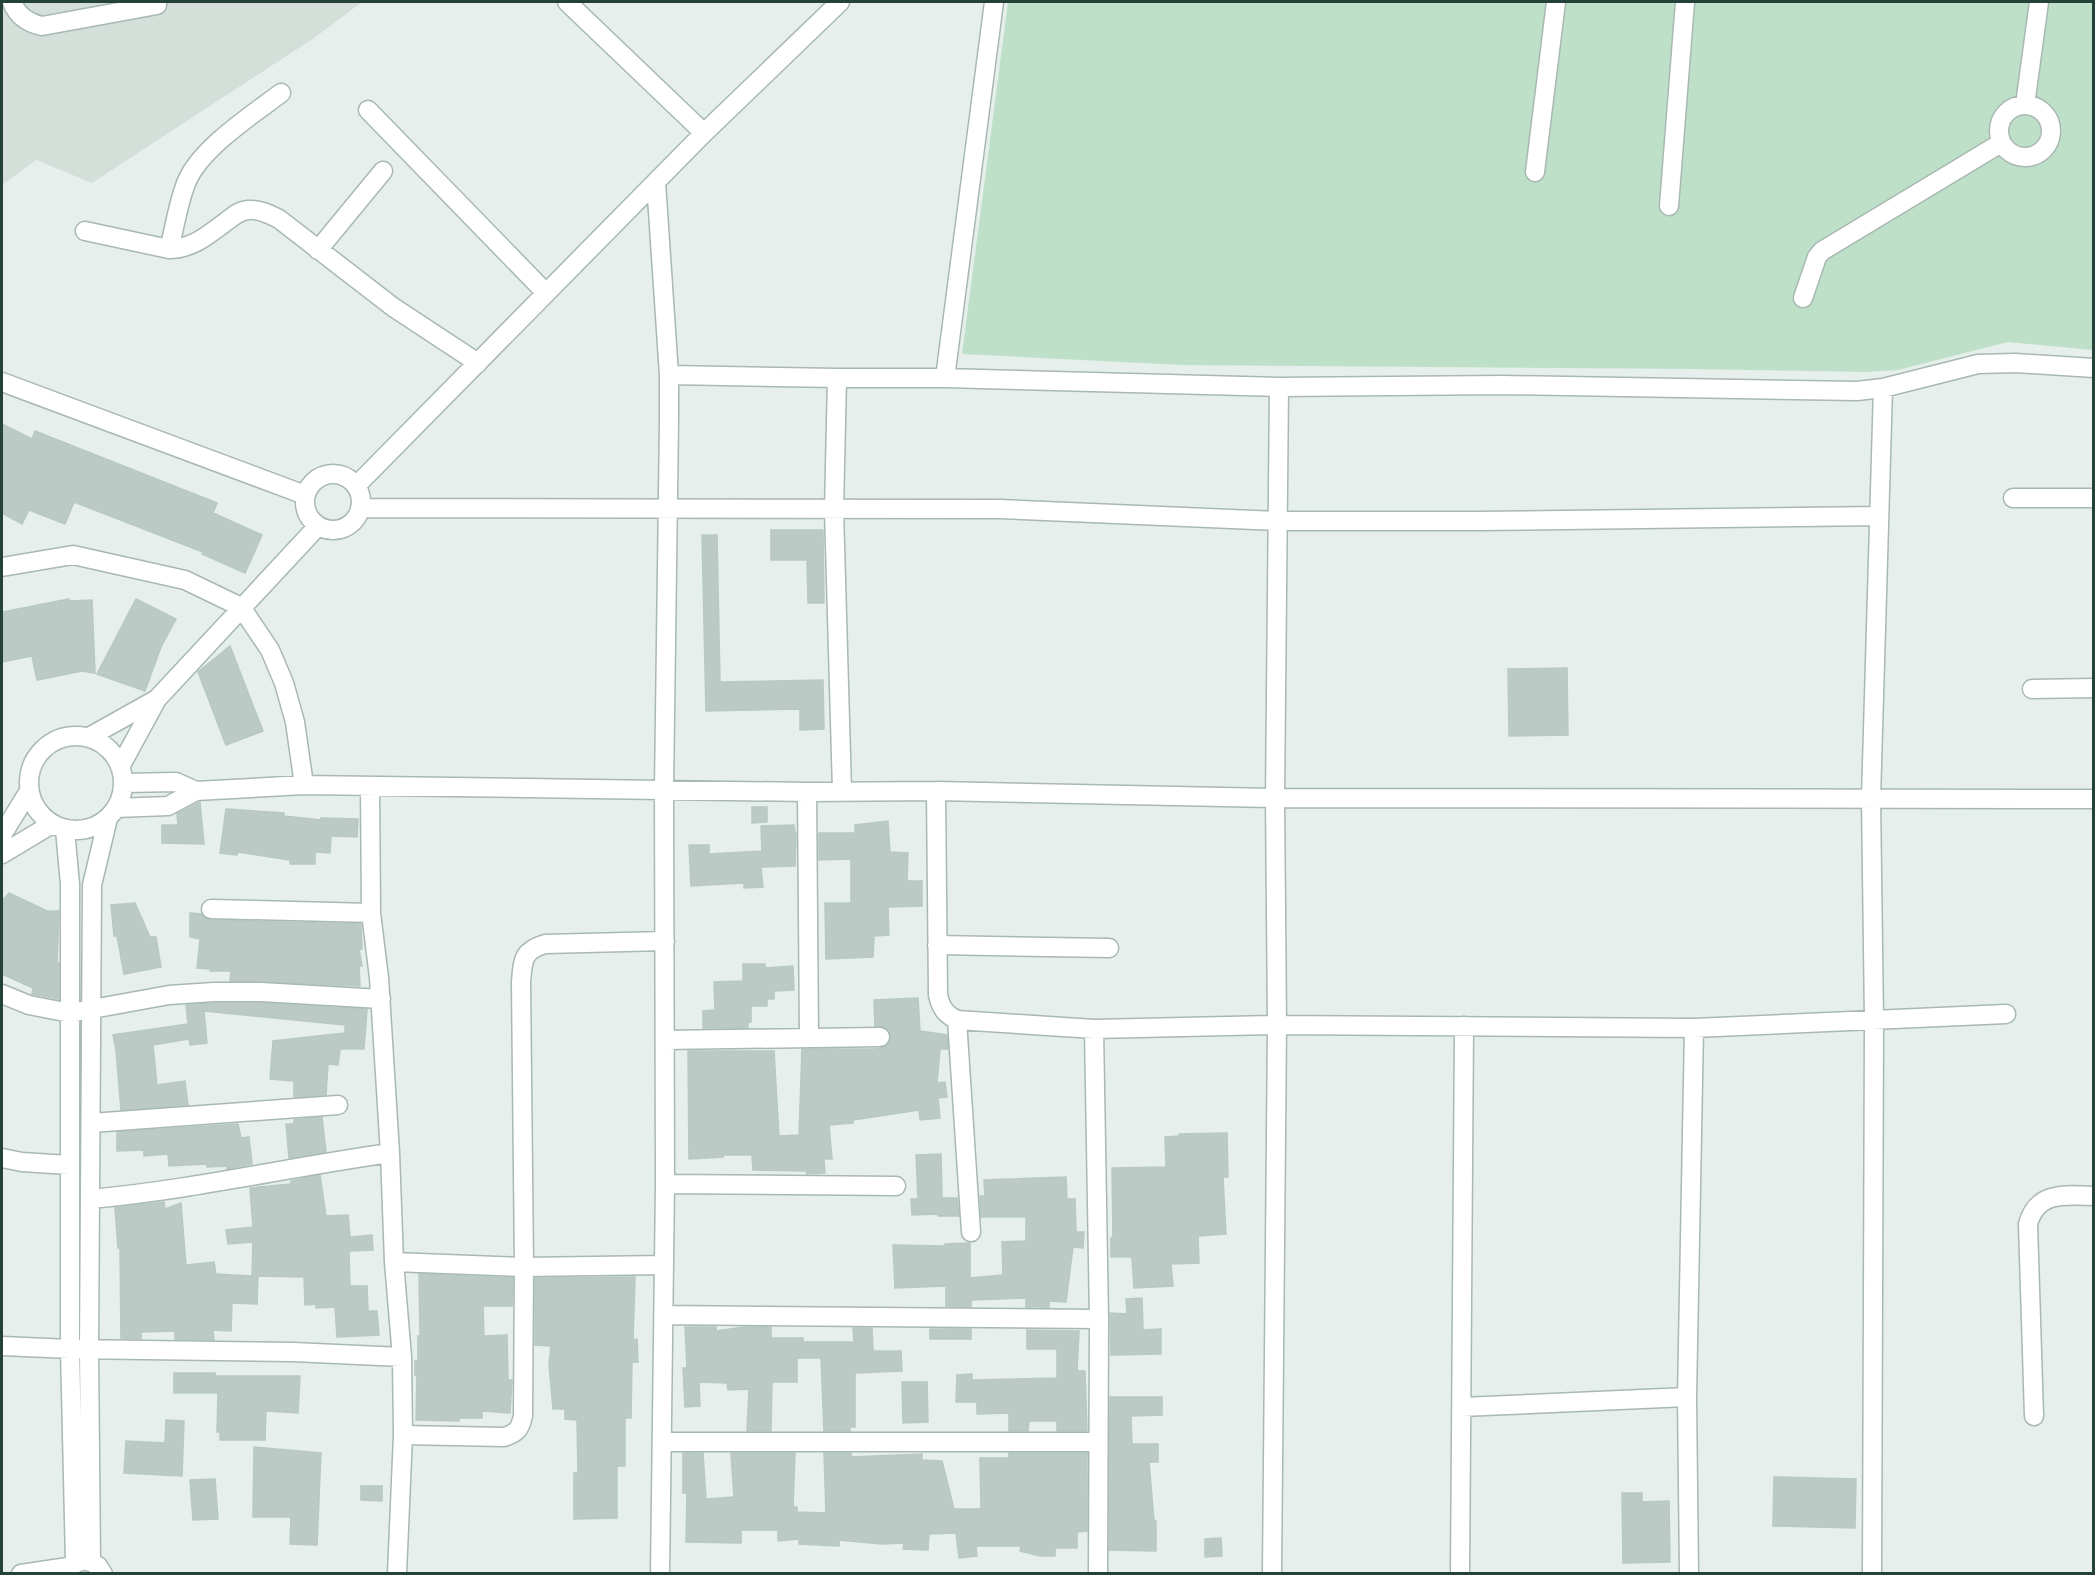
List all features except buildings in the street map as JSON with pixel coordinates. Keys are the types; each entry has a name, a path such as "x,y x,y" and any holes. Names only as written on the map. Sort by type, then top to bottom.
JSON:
{"street":[{"path":"12,2 24,18 33,24 42,26 157,5"},
{"path":"567,2 704,133"},
{"path":"356,486 704,133 840,2"},
{"path":"945,378 994,2"},
{"path":"1535,172 1556,2"},
{"path":"1669,206 1685,2"},
{"path":"2025,105 2038,2"},
{"path":"169,249 187,181 197,164 208,151 281,93"},
{"path":"2025,105 2041,110 2051,124 2052,133 2046,149 2039,154 2022,158 2013,155 2001,143 1999,134 2003,117 2008,111 2025,105"},
{"path":"368,110 545,292"},
{"path":"1803,298 1817,257 1822,251 2001,143"},
{"path":"318,250 383,171"},
{"path":"656,182 669,375 664,789 665,1184 660,1574"},
{"path":"85,231 169,249 180,249 194,245 238,212 249,210 263,212 279,219 393,307 478,363"},
{"path":"669,375 945,378 1279,387 1503,385 1857,390 1883,388 1978,364 2015,363 2094,368"},
{"path":"837,378 834,510 842,791"},
{"path":"2,382 305,495"},
{"path":"1272,1574 1279,387"},
{"path":"1872,1574 1874,1020 1871,799 1883,388"},
{"path":"327,474 338,474 349,479 356,486 360,497 360,508 356,518 348,526 338,530 327,530 309,518 305,507 305,495 309,486 317,478 327,474"},
{"path":"2013,498 2094,498"},
{"path":"360,508 1000,509 1277,521 1879,516"},
{"path":"87,1569 92,885 112,813 121,796 122,775 157,699 318,526"},
{"path":"2,567 73,555 185,580 241,608 270,650 284,683 295,722 304,785"},
{"path":"2032,688 2094,688"},
{"path":"89,737 157,699"},
{"path":"122,775 108,748 89,737 77,735 65,737 44,748 31,768 28,780 29,792 38,812 58,827 79,831 94,827 112,813 168,806 196,791 304,785 807,792 936,791 1275,798 2094,799"},
{"path":"122,775 176,782 196,791"},
{"path":"370,787 371,913 381,999 394,1262 402,1357 403,1435 397,1574"},
{"path":"936,791 938,995 941,1008 948,1016 957,1020 1094,1029 1277,1025 1694,1028 2006,1014"},
{"path":"2,835 29,792"},
{"path":"807,792 809,1038"},
{"path":"2,854 58,827"},
{"path":"58,827 70,884 70,1349 87,1569"},
{"path":"211,909 371,913"},
{"path":"403,1435 504,1437 514,1434 520,1428 523,1416 524,1267 521,982 523,962 527,953 545,944 665,941"},
{"path":"937,945 1109,948"},
{"path":"2,994 29,1005 70,1013 169,995 214,992 261,992 381,999"},
{"path":"957,1020 971,1232"},
{"path":"1460,1574 1464,1026"},
{"path":"1689,1574 1687,1397 1694,1028"},
{"path":"1094,1029 1099,1319 1098,1574"},
{"path":"665,1040 880,1037"},
{"path":"91,1124 338,1105"},
{"path":"90,1199 164,1191 329,1161 390,1154"},
{"path":"2,1158 22,1162 69,1165"},
{"path":"665,1184 896,1186"},
{"path":"2034,1416 2028,1224 2031,1213 2048,1199 2062,1195 2094,1196"},
{"path":"394,1262 524,1267 663,1265"},
{"path":"663,1315 1099,1319"},
{"path":"2,1346 293,1352 402,1357"},
{"path":"1462,1407 1687,1397"},
{"path":"662,1442 1098,1442"},
{"path":"21,1574 87,1569"}],"shaded area":[{"path":"2,2 362,2 317,36 92,183 36,160 2,185"}],"green space":[{"path":"1008,2 2093,2 2093,350 2008,342 1898,370 1866,372 1181,365 962,354"}]}
